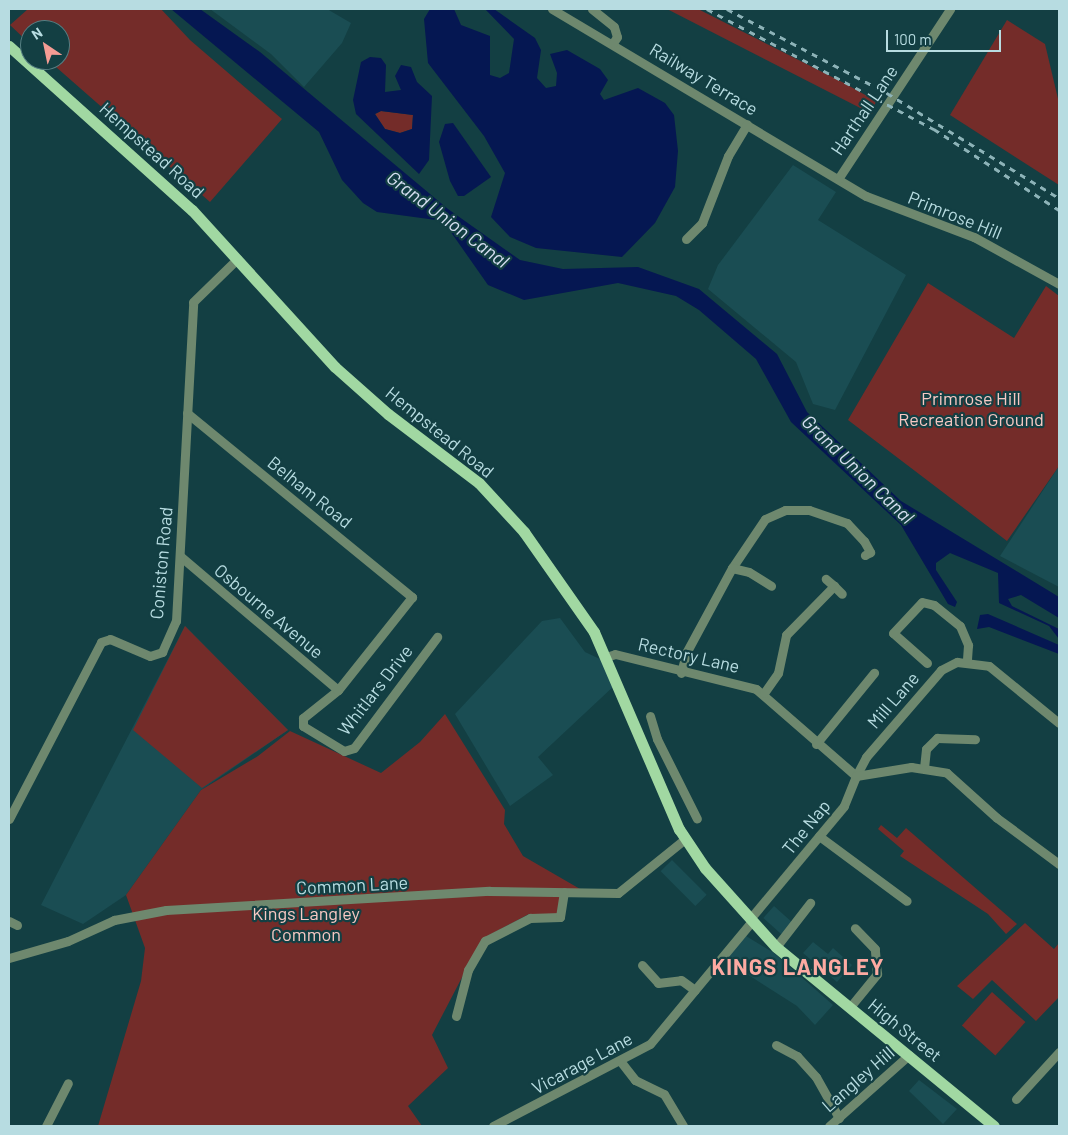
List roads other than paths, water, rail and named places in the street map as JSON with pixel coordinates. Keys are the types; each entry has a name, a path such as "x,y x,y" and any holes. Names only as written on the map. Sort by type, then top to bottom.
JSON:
{"main road":[{"name":"Hempstead Road","path":"9,46 162,181 237,259 335,367 388,414 479,483 524,532 594,632 685,839 751,920"},
{"name":"High Street","path":"751,920 776,947 994,1126"}],"street":[{"name":"Railway Terrace","path":"552,9 613,43 838,179"},
{"path":"592,9 614,27 617,37 613,43"},
{"name":"Harthall Lane","path":"838,179 950,9"},
{"path":"686,239 702,223 728,156 747,124"},
{"name":"Primrose Hill","path":"838,179 866,196 974,238 1059,284"},
{"name":"Coniston Road","path":"9,819 101,642 110,639 150,656 162,652 176,621 192,302 237,259"},
{"name":"Belham Road","path":"187,413 412,597 338,690"},
{"path":"681,672 686,653 732,568 765,519 785,510 815,511 847,523 870,552"},
{"name":"Osbourne Avenue","path":"180,556 338,690"},
{"path":"732,568 749,572 771,586"},
{"path":"826,578 842,594"},
{"path":"834,586 786,635 778,673 764,693 816,744 856,776 924,768 947,773 997,818 1059,864"},
{"path":"927,663 891,631 916,604 929,602 966,633 967,661 998,671 1059,722"},
{"name":"Whitlars Drive","path":"338,690 303,718 303,726 344,751 354,748 437,637"},
{"name":"Rectory Lane","path":"606,657 615,654 681,672 723,679 764,693"},
{"name":"Mill Lane","path":"856,776 866,756 942,670 967,661"},
{"path":"816,744 874,673"},
{"path":"650,716 697,819"},
{"path":"924,768 926,749 937,738 975,739"},
{"path":"655,771 671,765"},
{"name":"The Nap","path":"751,920 844,806 856,776"},
{"path":"819,836 907,902"},
{"name":"Common Lane","path":"9,958 137,914 489,891 618,893 685,839"},
{"path":"456,1016 468,970 485,941 530,918 560,916 564,892"},
{"path":"776,947 810,903"},
{"name":"Vicarage Lane","path":"493,1126 621,1062 650,1044 751,920"},
{"path":"9,921 17,925"},
{"path":"850,1007 877,974 875,949 855,928"},
{"path":"642,965 658,983 681,980 695,990"},
{"path":"776,1045 797,1056 816,1077 838,1118"},
{"path":"1016,1099 1059,1052"},
{"name":"Langley Hill","path":"829,1126 909,1055"},
{"path":"621,1062 635,1080 664,1094 678,1114 683,1126"},
{"path":"46,1126 68,1083"}],"water":[{"name":"Grand Union Canal","path":"171,9 200,9 260,52 448,209 520,260 563,269 638,267 699,289 777,354 807,412 901,501 1059,597 1059,618 1021,595 1008,599 1012,606 1059,629 1059,639 1049,626 999,603 998,573 950,553 936,563 936,570 957,602 955,607 948,604 901,525 791,422 756,359 699,310 676,296 618,283 524,300 488,285 448,228 436,220 377,212 363,203 342,180 319,132"},
{"path":"430,9 454,9 461,25 490,36 490,75 500,78 509,73 514,39 485,9 494,9 535,38 541,50 537,78 546,88 556,86 557,73 550,54 567,50 600,69 608,80 600,94 604,100 638,88 665,103 674,115 678,151 675,187 655,223 622,257 536,248 510,237 491,217 505,173 484,136 428,63 424,19"},
{"path":"370,57 381,58 386,65 385,92 401,90 395,76 401,65 411,67 417,82 432,96 429,160 419,174 356,114 353,100 361,62","holes":["381,111 413,115 412,129 400,133 385,129 375,114"]},
{"path":"453,123 491,177 464,196 458,196 450,181 439,142 445,124"},
{"path":"988,614 1059,645 1059,654 989,627 977,629 980,615"}],"railway":[{"path":"707,9 934,129 1059,210"},
{"path":"727,9 887,93 1059,198"}],"district":[{"name":"KINGS LANGLEY","path":"798,967"}],"park label":[{"name":"Primrose Hill Recreation Ground","path":"971,409"},
{"name":"Kings Langley Common","path":"306,924"}]}
